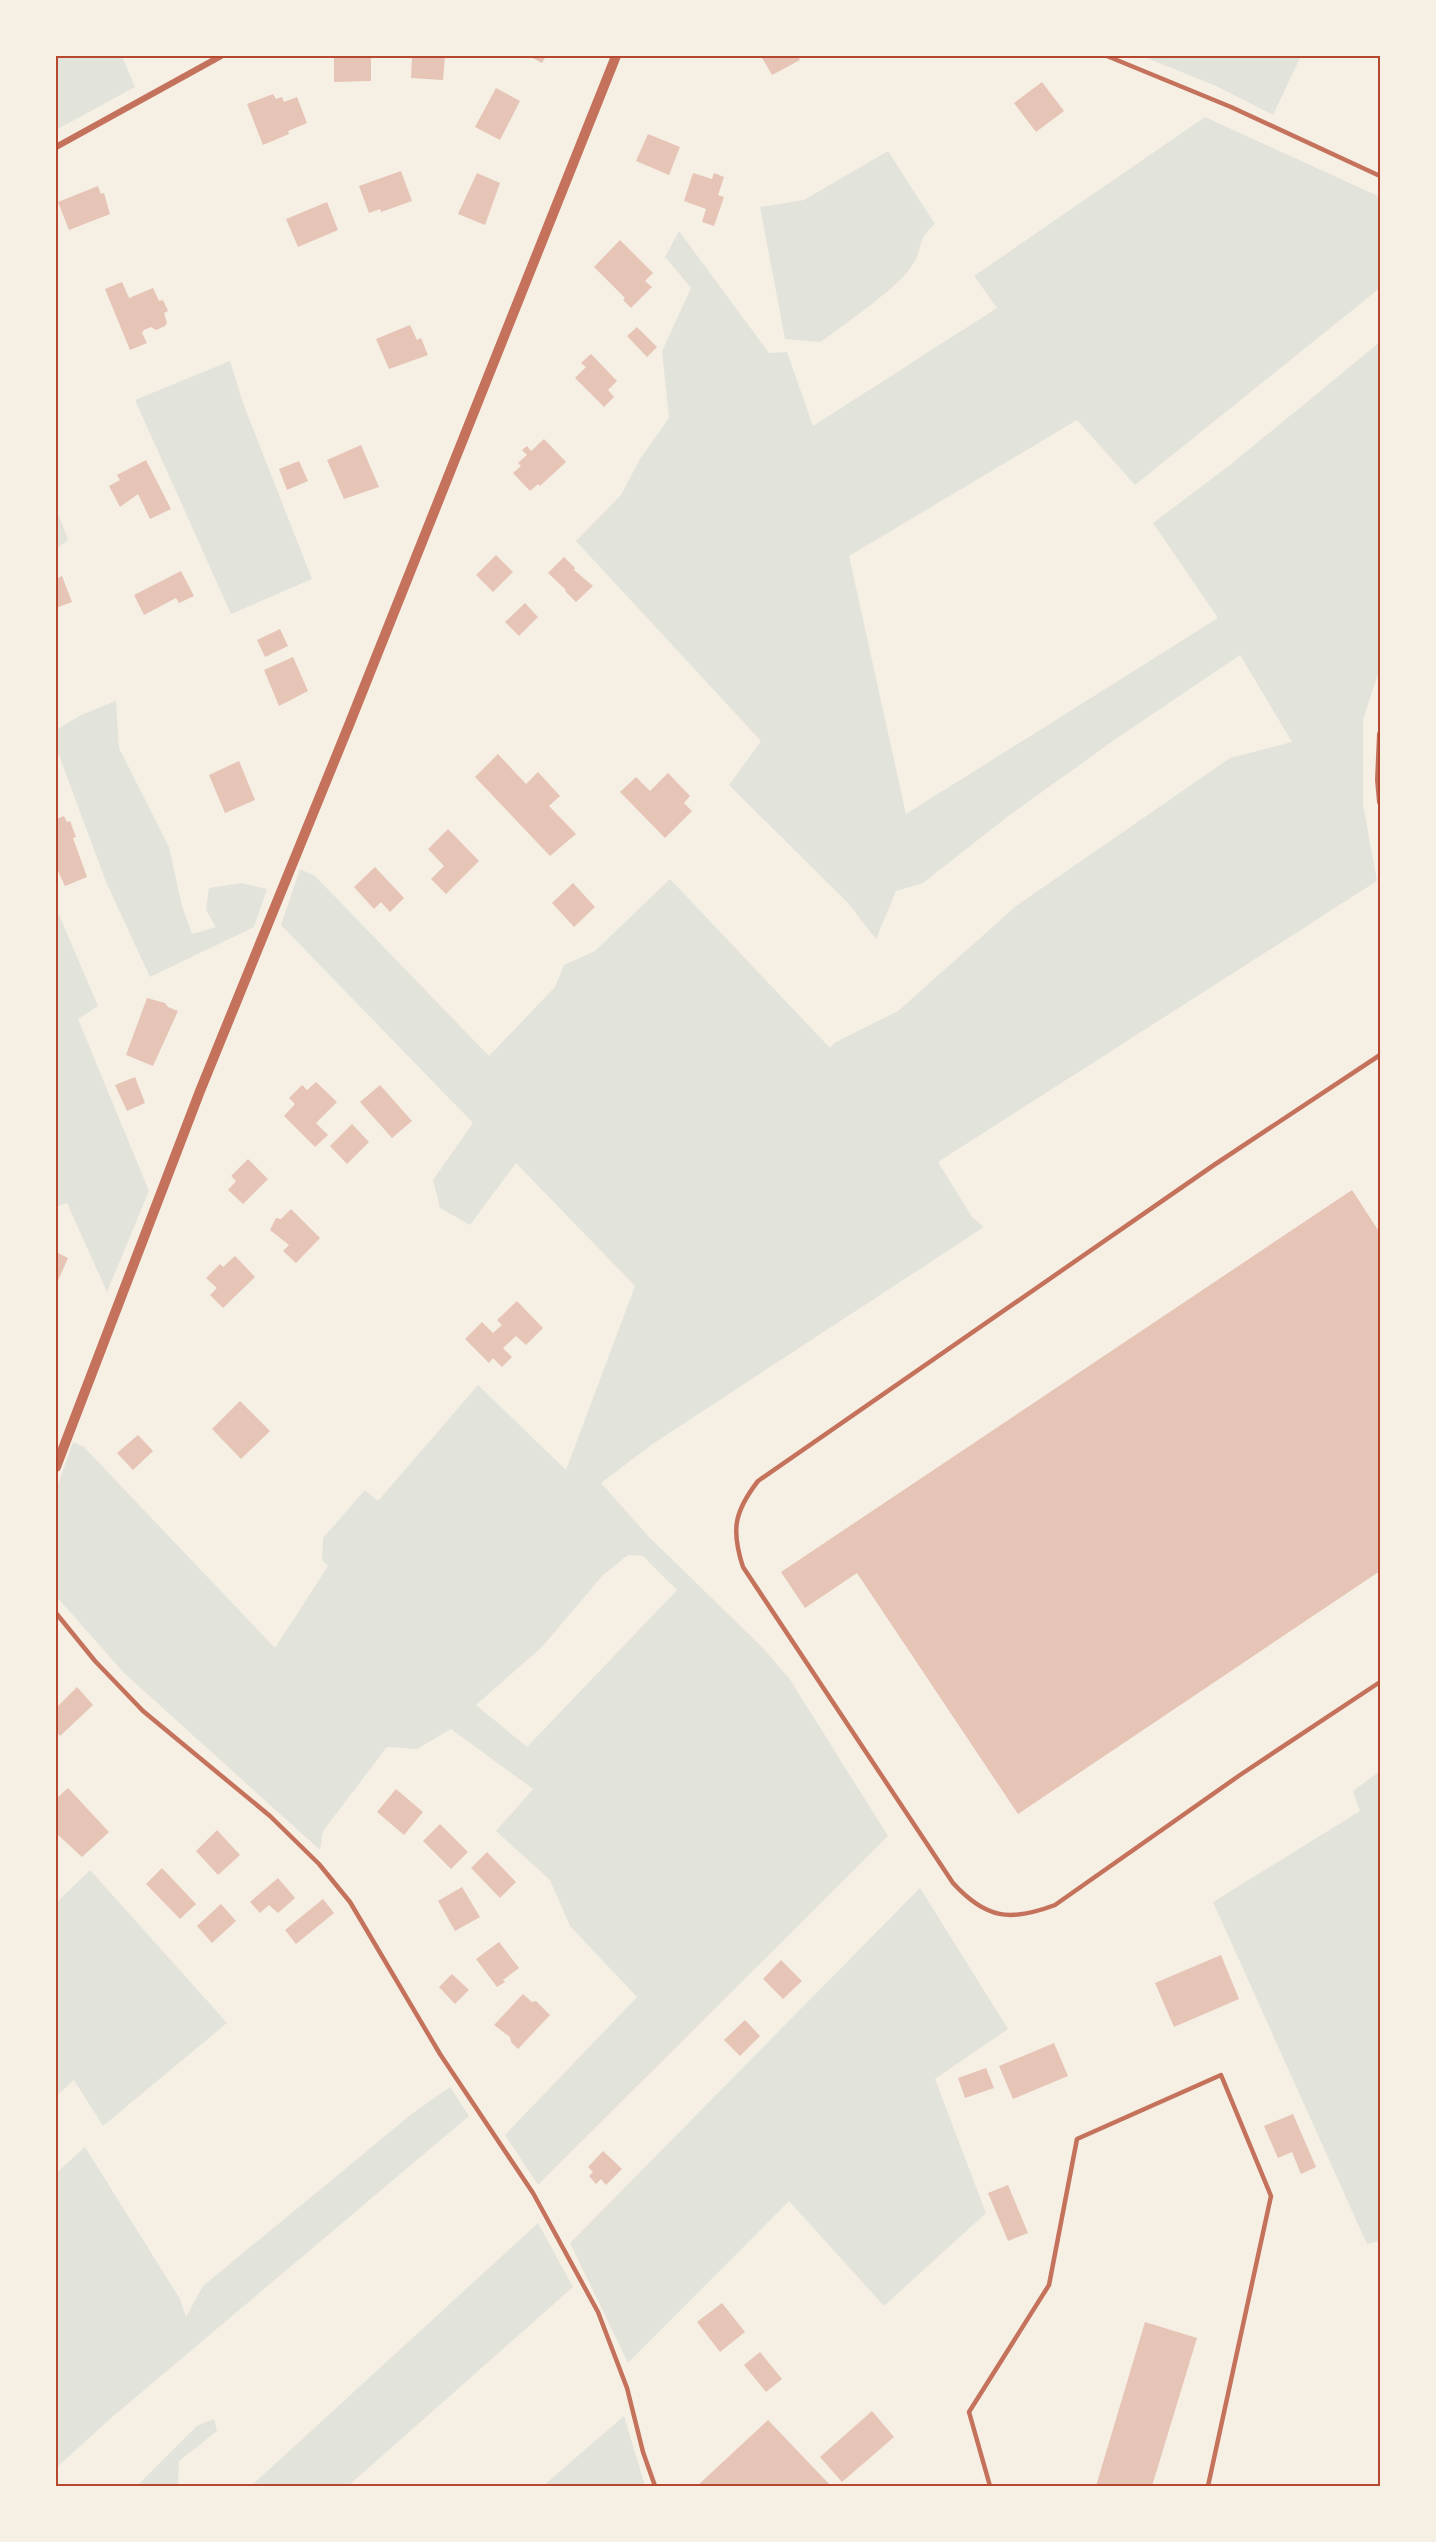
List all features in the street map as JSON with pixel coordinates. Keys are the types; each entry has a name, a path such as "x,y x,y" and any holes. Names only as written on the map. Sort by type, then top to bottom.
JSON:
{"street":[{"path":"56,147 221,56"},
{"path":"56,1467 200,1091 616,56"},
{"path":"1380,734 1378,780 1380,802"}],"lane":[{"path":"1107,56 1232,108 1380,176"},
{"path":"1380,1055 1214,1166 758,1481 743,1501 737,1523 736,1543 743,1567 953,1883 968,1899 986,1911 1008,1917 1030,1914 1055,1905 1240,1775 1380,1682"},
{"path":"56,1613 95,1661 143,1710 270,1816 319,1864 350,1902 440,2054 533,2193 598,2312 627,2388 643,2452 655,2487"},
{"path":"990,2487 969,2412 1049,2284 1077,2139 1221,2074 1271,2196 1208,2487"}],"shaded area":[{"path":"56,56 122,56 135,87 56,130"},
{"path":"1142,56 1301,56 1273,115 1216,86"},
{"path":"1205,117 1380,197 1380,288 1135,485 1077,420 849,556 906,814 1218,618 1153,523 1230,465 1380,342 1380,668 1363,720 1363,804 1377,881 938,1162 972,1217 984,1227 654,1443 601,1483 649,1537 760,1645 789,1678 888,1836 538,2185 505,2135 637,1997 570,1926 550,1880 496,1831 533,1789 451,1729 417,1749 387,1747 323,1831 320,1850 124,1673 56,1596 56,1490 73,1442 84,1447 275,1648 328,1566 322,1560 323,1538 365,1490 378,1501 478,1385 566,1470 635,1286 516,1163 470,1225 440,1208 433,1180 473,1123 281,925 300,869 315,876 489,1056 555,987 564,965 595,951 670,879 830,1048 834,1043 898,1011 1016,906 1230,758 1292,742 1240,655 1120,736 1011,814 923,883 896,891 876,939 847,902 729,785 761,741 576,541 621,495 640,459 669,418 662,351 691,288 665,257 679,231 769,353 787,352 813,426 997,308 974,276","holes":["628,1555 643,1556 677,1590 527,1747 476,1705 542,1647 603,1575"]},
{"path":"888,151 935,224 925,235 913,264 906,273 871,305 821,342 785,339 760,207 804,200"},
{"path":"230,361 243,403 312,579 231,614 135,400"},
{"path":"56,508 68,540 56,549"},
{"path":"116,701 119,748 169,847 182,906 192,934 216,927 206,910 209,888 241,883 267,889 254,927 150,977 106,882 56,747 56,730 81,715"},
{"path":"56,908 98,1006 78,1019 149,1191 107,1292 67,1203 56,1207"},
{"path":"1380,1771 1380,2241 1367,2244 1213,1902 1360,1811 1353,1791"},
{"path":"90,1870 227,2023 103,2126 74,2080 56,2096 56,1903"},
{"path":"920,1888 1008,2029 935,2079 986,2213 884,2306 789,2201 628,2363 570,2243"},
{"path":"450,2087 469,2116 110,2419 56,2468 56,2173 85,2147 180,2299 186,2317 203,2286 413,2113"},
{"path":"538,2223 573,2287 348,2486 251,2486"},
{"path":"624,2416 645,2486 543,2486"},
{"path":"214,2419 217,2431 179,2461 178,2486 137,2486 197,2426"}],"building":[{"path":"334,56 371,56 371,81 334,82"},
{"path":"412,56 445,56 443,80 411,78"},
{"path":"529,56 546,56 542,63"},
{"path":"761,56 797,56 800,60 772,75"},
{"path":"1042,82 1064,111 1036,132 1014,103"},
{"path":"496,88 520,101 500,140 475,127"},
{"path":"273,94 276,99 282,97 284,102 297,97 307,123 263,145 247,104"},
{"path":"648,134 680,147 669,175 636,161"},
{"path":"401,171 412,201 381,212 380,209 369,213 359,186"},
{"path":"477,173 500,183 485,225 458,214"},
{"path":"693,173 712,179 714,173 724,177 718,195 724,197 714,226 702,222 706,209 684,201"},
{"path":"98,186 101,194 104,193 110,214 69,230 58,202"},
{"path":"327,202 338,230 298,247 286,219"},
{"path":"620,240 653,273 645,281 652,287 631,308 623,300 625,298 594,267"},
{"path":"122,282 129,298 153,288 159,301 163,300 168,311 164,313 167,323 165,326 156,330 151,327 144,330 142,333 147,343 130,350 105,289"},
{"path":"410,325 417,340 421,338 428,355 389,369 376,339"},
{"path":"637,327 657,347 647,357 627,336"},
{"path":"591,354 617,381 608,390 614,397 604,407 575,378 586,367 581,363"},
{"path":"544,439 566,462 540,486 538,484 530,491 513,473 521,466 518,463 527,455 522,450 527,446 531,451"},
{"path":"361,445 379,487 344,499 327,460"},
{"path":"146,460 171,509 150,519 138,494 120,507 109,486 120,480 117,475"},
{"path":"299,461 308,481 287,490 279,469"},
{"path":"496,555 513,572 493,592 476,575"},
{"path":"564,557 575,568 574,570 593,586 576,602 548,573"},
{"path":"181,571 194,596 179,603 176,598 144,615 134,595"},
{"path":"62,576 72,602 56,608 56,579"},
{"path":"525,603 538,617 519,636 505,622"},
{"path":"280,629 288,646 265,657 257,640"},
{"path":"293,657 308,691 279,706 264,670"},
{"path":"498,754 526,784 538,772 560,796 549,806 576,834 550,856 475,777"},
{"path":"239,761 255,800 225,813 209,775"},
{"path":"668,773 690,796 684,803 692,811 665,838 620,792 636,777 650,791"},
{"path":"64,816 67,822 70,821 76,837 73,838 87,877 65,886 56,867 56,819"},
{"path":"448,829 479,861 446,894 431,879 444,866 428,849"},
{"path":"375,867 404,898 390,912 381,902 374,909 354,887"},
{"path":"573,883 595,907 574,927 552,903"},
{"path":"147,998 165,1003 168,1007 178,1011 153,1066 126,1055"},
{"path":"135,1077 145,1103 127,1111 115,1085"},
{"path":"316,1082 337,1102 316,1123 328,1135 315,1147 284,1116 295,1104 289,1098 302,1085 307,1090"},
{"path":"380,1085 412,1121 392,1138 360,1102"},
{"path":"352,1124 369,1142 347,1164 330,1146"},
{"path":"248,1159 268,1179 243,1204 228,1190 236,1181 231,1176"},
{"path":"1352,1190 1380,1233 1380,1571 1018,1814 857,1573 805,1608 781,1572"},
{"path":"291,1209 320,1238 296,1263 283,1251 289,1245 270,1230 276,1218 281,1219"},
{"path":"56,1252 68,1258 56,1285"},
{"path":"235,1256 255,1277 223,1308 210,1295 217,1288 206,1278 220,1264 223,1267"},
{"path":"517,1301 543,1328 526,1345 516,1336 503,1348 512,1357 502,1367 493,1358 489,1363 465,1339 482,1322 493,1333 502,1325 497,1320"},
{"path":"240,1401 270,1431 241,1459 212,1429"},
{"path":"138,1435 153,1451 133,1470 117,1453"},
{"path":"77,1687 93,1705 60,1736 56,1731 56,1708"},
{"path":"68,1788 109,1832 82,1857 56,1833 56,1799"},
{"path":"396,1789 423,1812 404,1835 377,1812"},
{"path":"440,1824 468,1852 451,1869 423,1841"},
{"path":"217,1830 240,1855 218,1875 196,1851"},
{"path":"487,1852 516,1882 500,1898 471,1868"},
{"path":"162,1868 196,1904 180,1919 146,1884"},
{"path":"278,1878 295,1898 278,1913 269,1905 260,1913 250,1902"},
{"path":"462,1887 480,1917 455,1931 438,1901"},
{"path":"323,1899 334,1913 296,1944 285,1930"},
{"path":"221,1904 236,1921 212,1943 197,1926"},
{"path":"499,1942 519,1968 497,1987 476,1959"},
{"path":"1221,1955 1239,1999 1174,2027 1155,1983"},
{"path":"781,1960 802,1981 783,1999 763,1979"},
{"path":"452,1974 469,1990 455,2004 439,1987"},
{"path":"523,1994 532,2002 536,2001 550,2015 518,2049 511,2042 510,2037 494,2025"},
{"path":"745,2020 760,2036 740,2056 724,2040"},
{"path":"1054,2043 1068,2076 1013,2099 999,2066"},
{"path":"986,2068 994,2088 965,2098 958,2078"},
{"path":"1293,2114 1316,2167 1301,2174 1292,2152 1278,2158 1264,2126"},
{"path":"603,2151 622,2169 606,2185 601,2179 596,2184 589,2176 593,2172 588,2167"},
{"path":"1008,2185 1028,2233 1008,2241 988,2193"},
{"path":"722,2303 745,2332 720,2352 697,2322"},
{"path":"1145,2322 1197,2338 1152,2486 1096,2486"},
{"path":"760,2352 782,2379 766,2392 744,2365"},
{"path":"872,2411 894,2437 842,2482 820,2457"},
{"path":"768,2420 831,2486 697,2486"}]}
